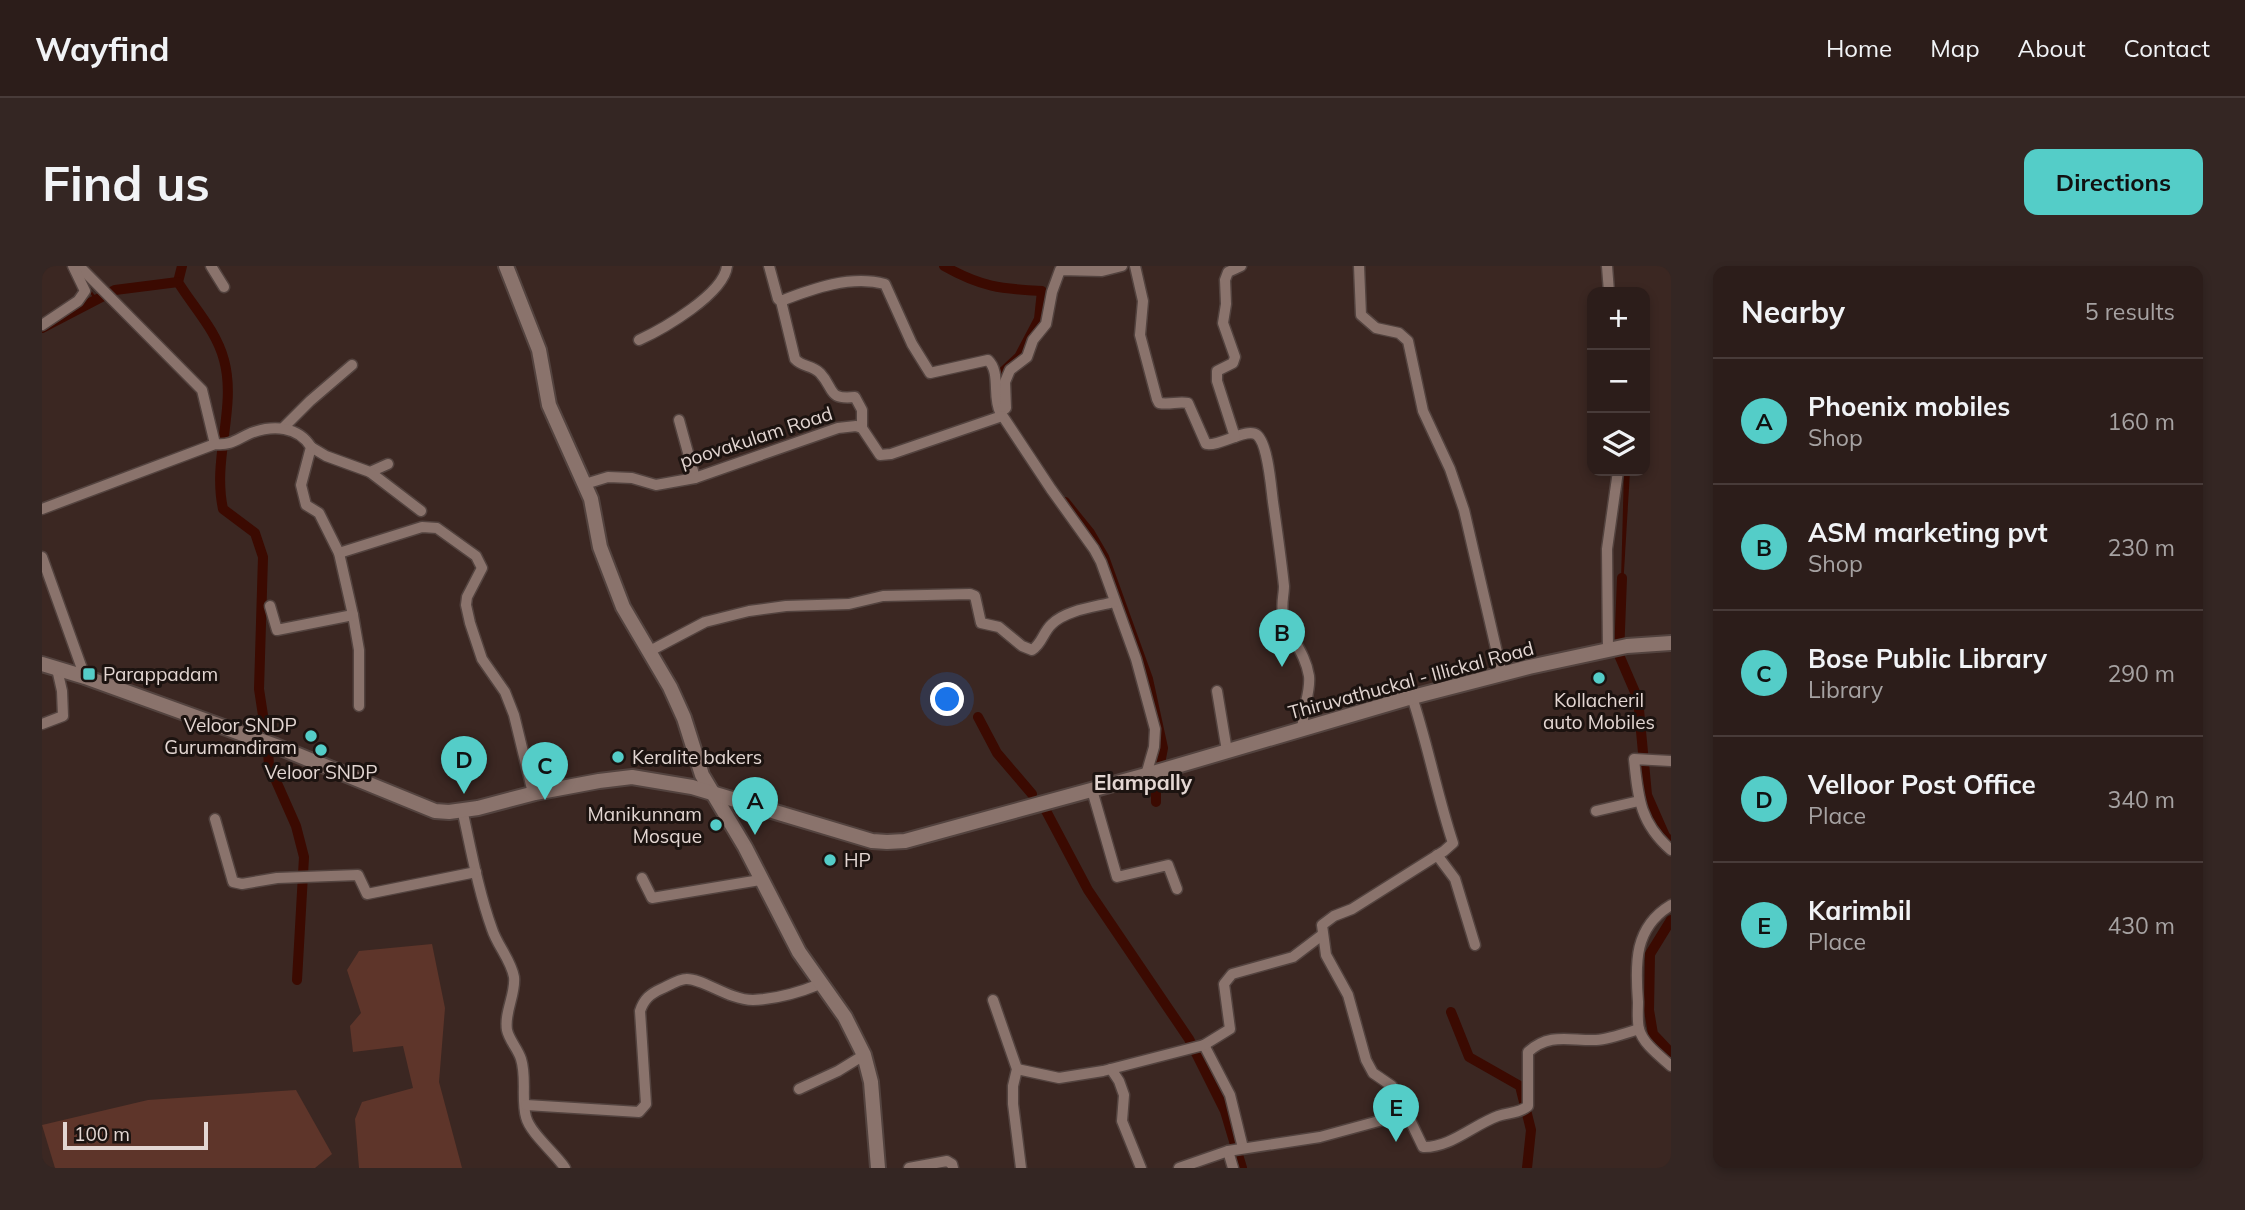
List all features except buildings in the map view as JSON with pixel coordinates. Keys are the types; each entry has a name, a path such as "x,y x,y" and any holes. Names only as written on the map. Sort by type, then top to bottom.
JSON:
{"main road":[{"path":"506,266 539,350 550,405 591,499 600,547 623,607 670,687 684,718 702,775 745,848 799,952 845,1017 864,1055 872,1082 878,1168"},
{"name":"Thiruvathuckal - Illickal Road","path":"42,664 85,677 343,771 425,808 449,812 533,793 626,777 661,780 872,841 887,842 905,841 1092,790 1412,697 1502,674 1616,648 1671,643"}],"street":[{"path":"42,325 78,301 85,290 73,266"},
{"path":"79,266 202,390 220,445"},
{"path":"211,266 224,286"},
{"path":"639,340 684,316 715,287 726,273 727,266"},
{"path":"769,266 778,299 781,301 795,359 801,366 819,373 831,393 841,398 855,397 862,410 862,428"},
{"path":"1003,412 1005,382 1010,370 1027,357 1033,340 1046,324 1052,292 1060,270 1102,271 1122,266"},
{"path":"1135,266 1143,301 1140,335 1157,399 1168,405 1188,403 1206,444 1253,433 1258,436 1270,476 1284,591 1283,614 1304,654 1309,681 1301,716 1303,729"},
{"path":"1235,437 1217,381 1217,371 1233,363 1235,357 1223,323 1226,304 1225,280 1228,272 1241,266"},
{"path":"1359,266 1361,315 1376,328 1399,333 1408,341 1423,411 1450,470 1464,510 1502,674"},
{"path":"1608,266 1609,287"},
{"path":"781,301 832,284 866,279 885,284 912,344 930,373 988,360 995,367 996,404 1094,549 1136,659 1155,729 1155,772"},
{"path":"284,427 352,365"},
{"name":"poovakulam Road","path":"585,484 607,477 632,478 656,485 695,478 838,428 856,426 862,428 880,455 891,454 1003,412"},
{"path":"679,420 695,478"},
{"path":"42,509 253,432 284,427 296,432 306,439 311,447 326,456 370,472 421,510"},
{"path":"311,447 301,485 306,505 319,513 339,553 354,615 359,650 359,706"},
{"path":"370,472 388,464"},
{"path":"1616,648 1607,549 1617,476"},
{"path":"339,553 422,527 437,528 476,556 482,568 467,597 470,623 482,660 505,691 514,715 533,793"},
{"path":"42,557 85,677"},
{"path":"648,652 705,622 750,611 786,606 849,604 883,596 970,594 975,596 981,623 999,627 1022,646 1032,650 1038,646 1051,624 1062,617 1114,602"},
{"path":"270,606 278,630 354,615"},
{"path":"42,724 63,716 62,691 57,669"},
{"path":"1217,691 1227,751"},
{"path":"1412,697 1427,742 1453,843 1352,909 1334,916 1322,925 1322,935 1326,955 1348,995 1366,1060 1373,1073 1392,1086 1401,1115 1410,1120 1420,1144 1431,1148 1500,1115 1520,1112 1528,1106 1528,1052 1537,1044 1546,1040 1599,1040 1639,1029"},
{"path":"1671,761 1634,759 1640,801 1652,832 1671,850"},
{"path":"1092,790 1117,877 1168,865 1177,888"},
{"path":"1596,811 1640,801"},
{"path":"462,809 491,925 514,979 508,1007 507,1031 522,1060 526,1117 533,1131 554,1152 565,1168"},
{"path":"215,819 233,882 243,884 288,877 358,875 367,894 476,872"},
{"path":"1437,855 1455,879 1475,945"},
{"path":"642,878 652,898 760,880"},
{"path":"1671,905 1651,920 1642,936 1637,971 1639,1029 1645,1041 1671,1066"},
{"path":"1017,1069 1059,1078 1111,1069 1196,1047 1230,1029 1224,984 1232,974 1293,957 1322,935"},
{"path":"526,1105 639,1112 646,1104 640,1011 643,1000 677,982 686,979 699,982 723,994 750,1000 792,996 820,984"},
{"path":"993,1000 1017,1069 1013,1104 1021,1168"},
{"path":"1196,1047 1230,1095 1243,1148"},
{"path":"799,1089 838,1071 864,1055"},
{"path":"1111,1069 1124,1095 1122,1121 1141,1168"},
{"path":"1179,1168 1243,1148 1320,1137 1401,1115"},
{"path":"1228,1152 1233,1168"},
{"path":"909,1168 947,1161 953,1168"}],"shaded area":[{"path":"1624,476 1630,476 1619,655"},
{"path":"432,944 445,1008 439,1082 462,1168 359,1168 355,1119 362,1102 413,1088 403,1046 353,1052 350,1026 361,1013 347,970 359,951"},
{"path":"296,1090 332,1154 315,1168 55,1168 42,1125 148,1100"}],"waterway":[{"path":"182,266 178,282 216,339 224,360 228,396 220,471 223,509 255,533 263,557 259,689 266,735"},
{"path":"944,266 992,286 1042,291 1039,319 1019,357 1003,372 1001,389"},
{"path":"42,328 115,290 178,282"},
{"path":"89,290 97,300"},
{"path":"1065,502 1090,533 1104,557 1148,679 1163,748 1156,784 1156,802"},
{"path":"1622,578 1619,655 1638,699 1647,795 1665,836 1671,842"},
{"path":"978,717 997,753 1032,794"},
{"path":"268,752 269,765 296,826 304,857 297,980"},
{"path":"1044,807 1088,890 1189,1039 1225,1111 1242,1168"},
{"path":"1671,920 1650,954 1649,1010 1653,1034 1671,1053"},
{"path":"1451,1012 1469,1057 1520,1086 1531,1130 1527,1168"}],"place":[{"name":"ASM marketing pvt","path":"1282,667"},
{"name":"Parappadam","path":"89,674"},
{"name":"Kollacheril auto Mobiles","path":"1599,678"},
{"name":"Veloor SNDP Gurumandiram","path":"311,736"},
{"name":"Veloor SNDP","path":"321,750"},
{"name":"Keralite bakers","path":"618,757"},
{"name":"Velloor Post Office","path":"464,794"},
{"name":"Bose Public Library","path":"545,800"},
{"name":"Manikunnam Mosque","path":"716,825"},
{"name":"Phoenix mobiles","path":"755,835"},
{"name":"HP","path":"830,860"},
{"name":"Karimbil","path":"1396,1142"}],"district":[{"name":"Elampally","path":"1143,782"}]}
